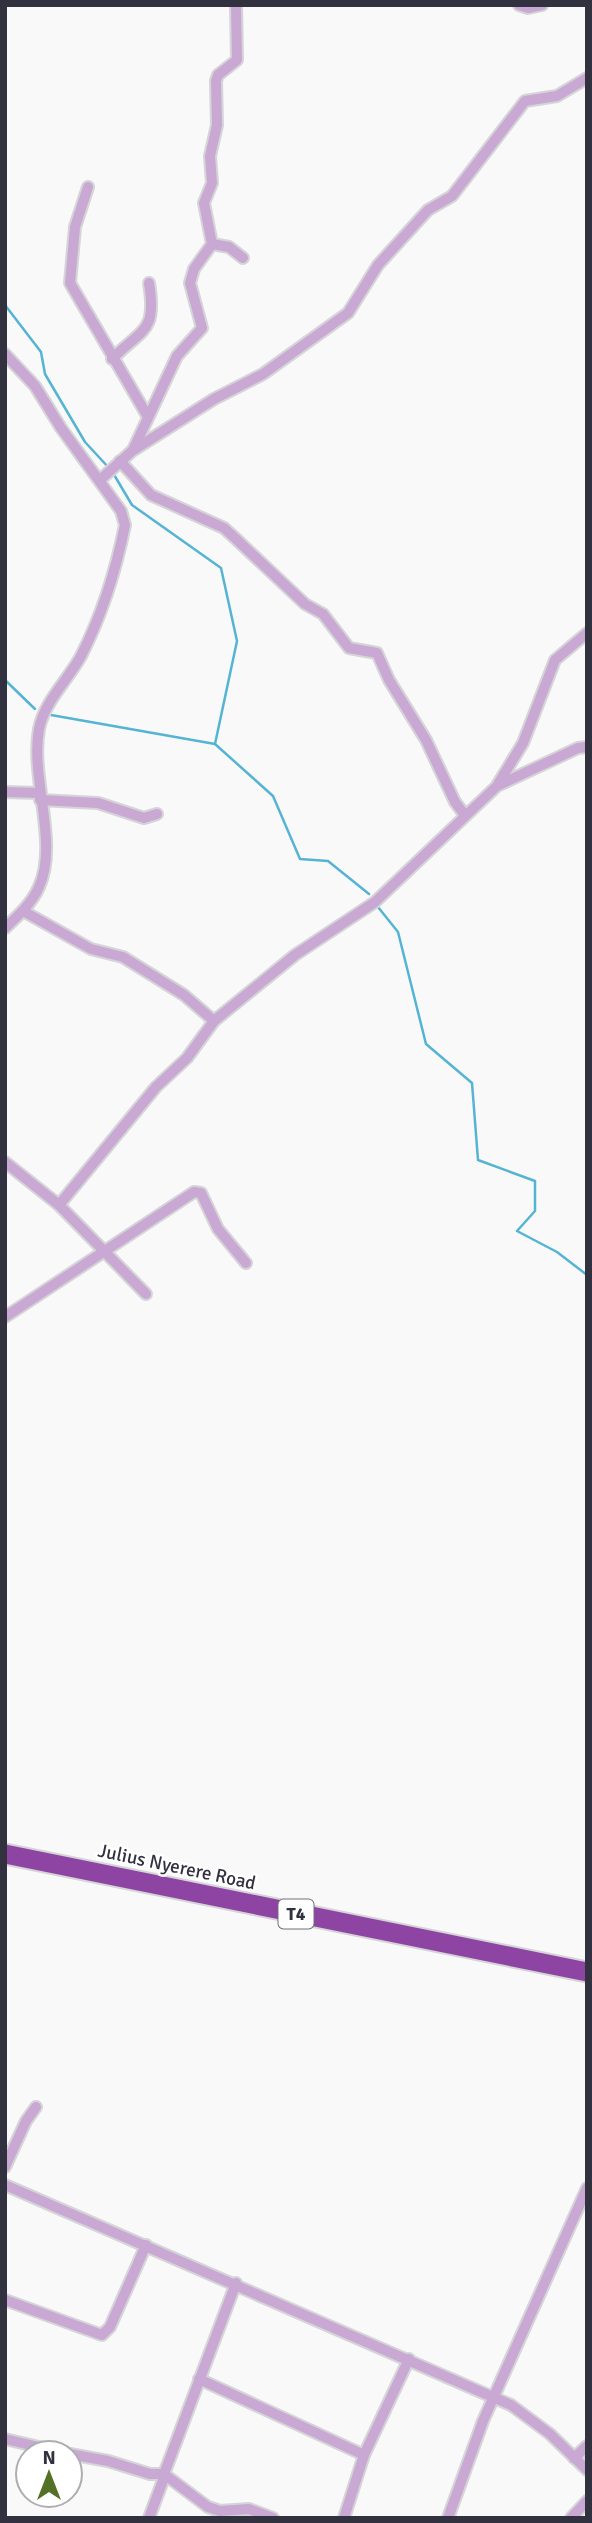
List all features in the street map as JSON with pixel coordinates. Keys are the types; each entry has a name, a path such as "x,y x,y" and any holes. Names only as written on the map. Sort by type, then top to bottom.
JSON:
{"highway":[{"name":"Julius Nyerere Road","path":"5,1854 587,1972"}],"street":[{"path":"132,452 177,356 202,328 190,283 194,268 212,244 204,203 212,183 210,156 217,125 216,81 218,75 237,61 236,5"},
{"path":"519,5 528,8 542,5"},
{"path":"100,480 132,452 214,399 264,373 348,313 378,265 428,211 452,196 525,101 556,96 587,78"},
{"path":"88,187 75,227 69,277 112,359 148,417"},
{"path":"212,244 229,247 243,258"},
{"path":"112,359 150,322 153,308 149,283"},
{"path":"5,354 35,386 61,428 121,511 125,525 96,623 67,681 44,713 39,727 39,796 46,860 39,887 23,911 5,928"},
{"path":"120,461 150,495 230,533 305,604 323,614 349,648 377,653 389,680 431,750 454,802 464,814"},
{"path":"497,786 523,743 555,660 587,632"},
{"path":"59,1205 156,1087 187,1058 214,1021 295,955 375,902 464,814 497,786 523,771 578,748 587,747"},
{"path":"5,792 98,803 144,818 157,814"},
{"path":"23,911 91,948 123,957 184,995 214,1021"},
{"path":"5,1162 59,1205 146,1294"},
{"path":"5,1317 197,1191 202,1195 218,1228 246,1263"},
{"path":"5,2166 26,2121 36,2108"},
{"path":"5,2185 496,2398 529,2417 587,2470"},
{"path":"448,2518 483,2421 496,2398 587,2188"},
{"path":"5,2300 102,2335 110,2326 146,2245"},
{"path":"149,2518 236,2283"},
{"path":"344,2518 364,2455 409,2359"},
{"path":"199,2379 364,2455"},
{"path":"574,2458 587,2446"},
{"path":"84,2457 150,2474 164,2475 208,2507 220,2511 249,2509 273,2518"},
{"path":"571,2518 587,2501"}],"waterway":[{"path":"5,305 41,352 45,374 85,442 109,468"},
{"path":"113,473 132,505 221,568 237,641 215,744 273,796 300,859 328,861 369,894"},
{"path":"5,680 35,709"},
{"path":"51,715 215,744"},
{"path":"378,907 398,932 426,1044 472,1083 478,1160 535,1181 535,1211 517,1231 557,1252 587,1275"}]}
